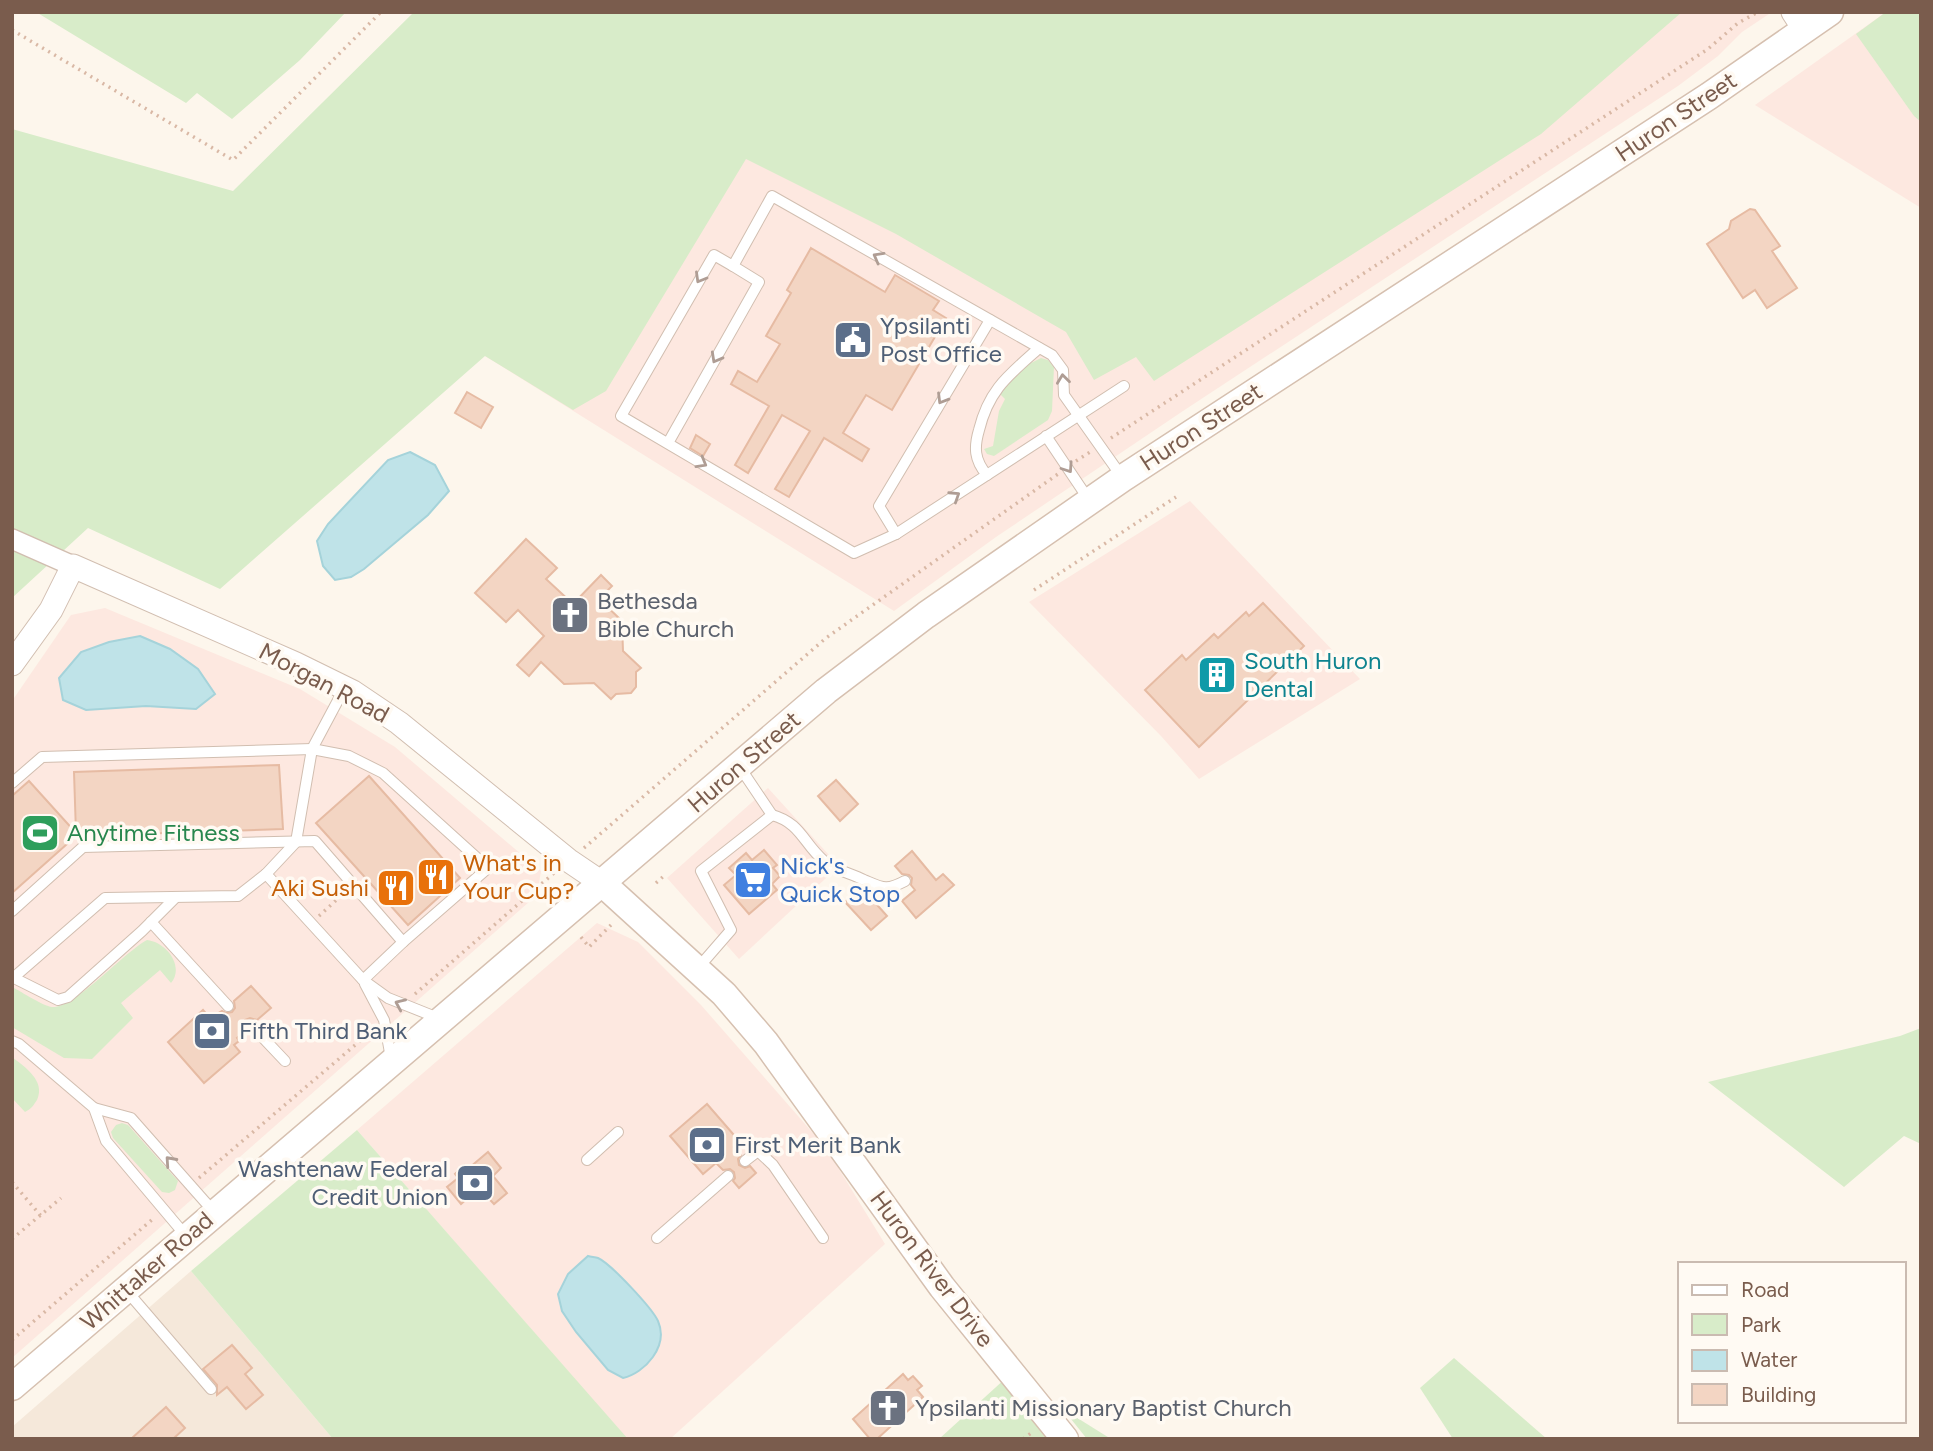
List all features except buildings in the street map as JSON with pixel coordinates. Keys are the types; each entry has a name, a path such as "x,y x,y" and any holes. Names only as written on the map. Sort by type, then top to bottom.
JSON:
{"main road":[{"name":"Huron Street","path":"602,883 826,691 926,615 1123,478 1709,96 1798,21 1830,12"},
{"name":"Huron River Drive","path":"602,883 724,994 766,1043 942,1287 1065,1439"},
{"name":"Whittaker Road","path":"12,1387 602,883"}],"street":[{"name":"Morgan Road","path":"12,539 296,664 344,688 399,723 568,860 602,883"},
{"path":"12,664 51,610 73,566"}],"lane":[{"path":"733,266 772,196 1052,355 1063,370 1064,395 1123,478"},
{"path":"668,443 759,282 714,254 621,416 854,553 896,534 1124,386"},
{"path":"896,534 879,506 990,320"},
{"path":"987,475 981,468 974,449 984,408 1003,382 1039,348"},
{"path":"1046,436 1090,500"},
{"path":"176,897 68,997 58,1000 13,978 105,898 238,896 266,874 296,842 312,749 344,688"},
{"path":"12,783 42,757 312,749 349,756 383,773 488,869 363,980"},
{"path":"739,766 772,814 795,825 819,856 839,870 880,888 894,887 905,881"},
{"path":"697,969 731,930 701,871 772,814"},
{"path":"12,911 83,847 315,841 403,942"},
{"path":"266,874 363,980 388,998 442,1020"},
{"path":"151,922 228,1006"},
{"path":"363,980 384,1020 392,1062"},
{"path":"251,1025 285,1061"},
{"path":"12,1041 19,1044 94,1108 131,1118 215,1213"},
{"path":"94,1108 106,1141 187,1237"},
{"path":"587,1160 618,1132"},
{"path":"746,1161 758,1151 773,1165 823,1238"},
{"path":"657,1238 728,1175"},
{"path":"126,1289 211,1389"}],"path":[{"path":"12,30 233,160 381,12"},
{"path":"1112,438 1696,57 1738,23 1758,12"},
{"path":"1083,456 1090,452"},
{"path":"584,848 826,638 1054,476"},
{"path":"1034,590 1176,496"},
{"path":"656,883 666,874"},
{"path":"312,923 353,884"},
{"path":"408,1000 541,885 545,894"},
{"path":"581,937 589,947 611,925"},
{"path":"191,1185 380,1024"},
{"path":"12,1182 41,1216"},
{"path":"12,1239 61,1198"},
{"path":"12,1340 164,1210"}],"shaded area":[{"path":"414,12 1772,12 1742,32 1718,56 1678,86 1183,411 996,537 894,611 485,356"},
{"path":"1886,12 1921,12 1921,208 1755,105"},
{"path":"1190,501 1360,679 1199,779 1161,736 1029,602"},
{"path":"105,608 300,689 395,747 541,871 537,895 12,1358 12,701 71,615"},
{"path":"768,788 839,866 739,959 667,878"},
{"path":"597,923 638,942 701,1005 826,1148 885,1244 670,1439 627,1439 357,1130"},
{"path":"191,1271 333,1439 12,1439 12,1427"}],"green space":[{"path":"36,12 346,12 300,60 232,119 197,93 186,103"},
{"path":"414,12 1682,12 1541,134 1154,381 1136,357 1094,380 1066,332 896,234 746,159 606,391 573,410 485,356 220,589 88,528 12,598 12,129 233,191"},
{"path":"1886,12 1921,12 1921,122 1856,34"},
{"path":"1041,358 1048,360 1054,367 1052,411 1048,420 994,456 987,454 984,449 993,446 999,411 1005,399 999,393 1027,365"},
{"path":"147,940 167,950 175,962 175,976 171,983 160,970 121,1003 133,1018 92,1059 64,1058 12,1027 12,987 48,1006 61,1005 85,990"},
{"path":"1921,1028 1921,1144 1904,1136 1844,1187 1708,1082 1900,1036"},
{"path":"12,1057 33,1075 39,1087 37,1100 25,1112 12,1098"},
{"path":"116,1125 128,1125 178,1181 175,1190 162,1192 113,1138 111,1132"},
{"path":"357,1130 628,1439 333,1439 191,1271"},
{"path":"1454,1358 1547,1439 1453,1439 1420,1388"},
{"path":"1007,1377 1054,1439 939,1439"},
{"path":"1063,1409 1111,1439 1087,1439"}],"water":[{"path":"410,452 435,465 449,491 428,515 364,569 351,577 335,580 323,566 317,541 328,524 388,460"},
{"path":"140,636 170,649 198,669 215,694 196,709 146,706 86,710 63,700 59,678 81,652 109,642"},
{"path":"588,1256 604,1262 640,1297 658,1321 661,1330 658,1349 653,1357 639,1370 623,1378 608,1370 562,1311 558,1294 568,1274"}],"place":[{"name":"Ypsilanti Post Office","path":"853,340"},
{"name":"Bethesda Bible Church","path":"570,615"},
{"name":"South Huron Dental","path":"1217,675"},
{"name":"Anytime Fitness","path":"40,833"},
{"name":"What's in Your Cup?","path":"436,877"},
{"name":"Nick's Quick Stop","path":"753,880"},
{"name":"Aki Sushi","path":"396,888"},
{"name":"Fifth Third Bank","path":"212,1031"},
{"name":"First Merit Bank","path":"707,1145"},
{"name":"Washtenaw Federal Credit Union","path":"475,1183"},
{"name":"Ypsilanti Missionary Baptist Church","path":"888,1408"}]}
